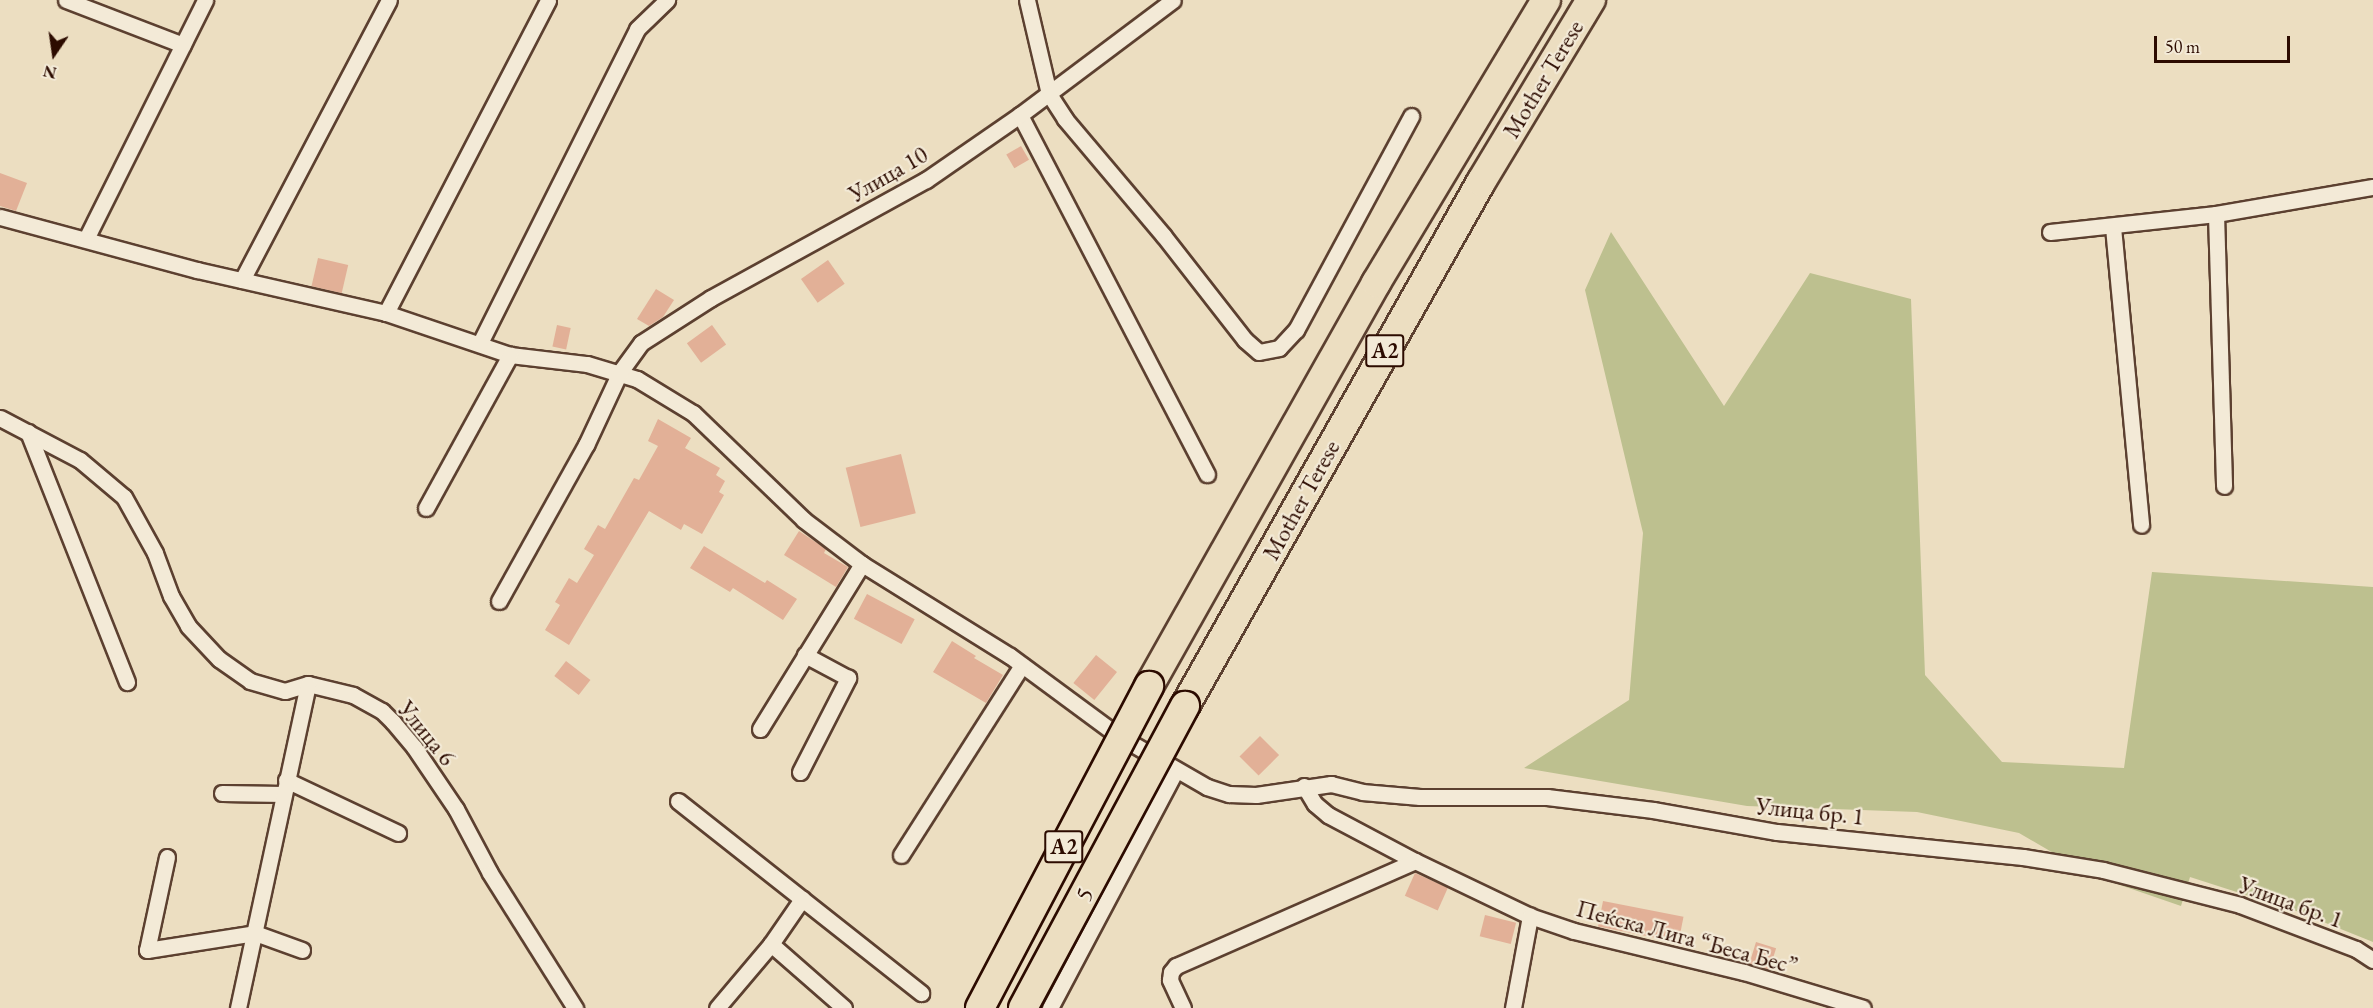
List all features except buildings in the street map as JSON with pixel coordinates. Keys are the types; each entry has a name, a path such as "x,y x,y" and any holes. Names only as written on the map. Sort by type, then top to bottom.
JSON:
{"highway":[{"name":"Mother Terese","path":"980,1008 1149,686 1376,283 1545,0"},
{"name":"Mother Terese","path":"1023,1008 1185,705 1481,182 1591,0"}],"street":[{"path":"66,0 183,45"},
{"path":"86,239 205,0"},
{"path":"242,280 389,0"},
{"path":"386,314 548,0"},
{"path":"480,343 637,29 667,0"},
{"path":"1027,0 1049,94 1065,119 1163,235 1245,340 1259,352 1265,353 1279,348 1296,330 1412,116"},
{"name":"Улица 10","path":"499,601 586,445 620,372 633,351 656,332 711,298 926,180 1049,94 1173,0"},
{"path":"1020,115 1207,474"},
{"path":"2050,232 2216,214 2373,187"},
{"path":"2216,214 2224,486"},
{"name":"Улица бр. 1","path":"0,217 242,280 386,314 480,343 510,355 587,364 620,372 664,393 693,413 804,520 862,564 1022,665 1117,735 1207,787 1229,794 1256,795 1304,786 1330,784 1362,792 1420,797 1546,797 1653,810 1777,832 1888,842 2080,866 2240,905 2339,942 2373,960"},
{"path":"2114,226 2141,525"},
{"path":"426,508 510,355"},
{"name":"Улица 6","path":"0,418 80,460 124,497 155,553 171,596 188,626 219,659 250,681 285,691 308,684 342,692 369,702 388,717 414,747 456,809 490,873 575,1008"},
{"path":"28,432 127,682"},
{"path":"760,729 862,564"},
{"path":"800,772 848,678 805,655"},
{"path":"901,855 1022,665"},
{"path":"238,1008 308,684"},
{"name":"5","path":"1050,1008 1176,770"},
{"name":"Пеќска Лига “Беса Бес”","path":"1304,786 1315,804 1328,815 1415,861 1530,916 1574,931 1744,972 1831,1004 1863,1008"},
{"path":"222,793 284,787 398,833"},
{"path":"678,801 921,993"},
{"path":"167,857 147,950 255,933 302,950"},
{"path":"1183,1008 1170,980 1176,966 1415,861"},
{"path":"717,1008 771,945 801,899"},
{"path":"1513,1008 1530,916"},
{"path":"771,945 844,1008"}],"green space":[{"path":"1611,232 1724,406 1810,273 1911,299 1925,675 2002,762 2124,768 2152,572 2373,587 2373,942 2296,911 2190,877 2181,906 2091,875 2019,833 1917,812 1747,806 1524,768 1629,700 1643,533 1585,290"}]}
